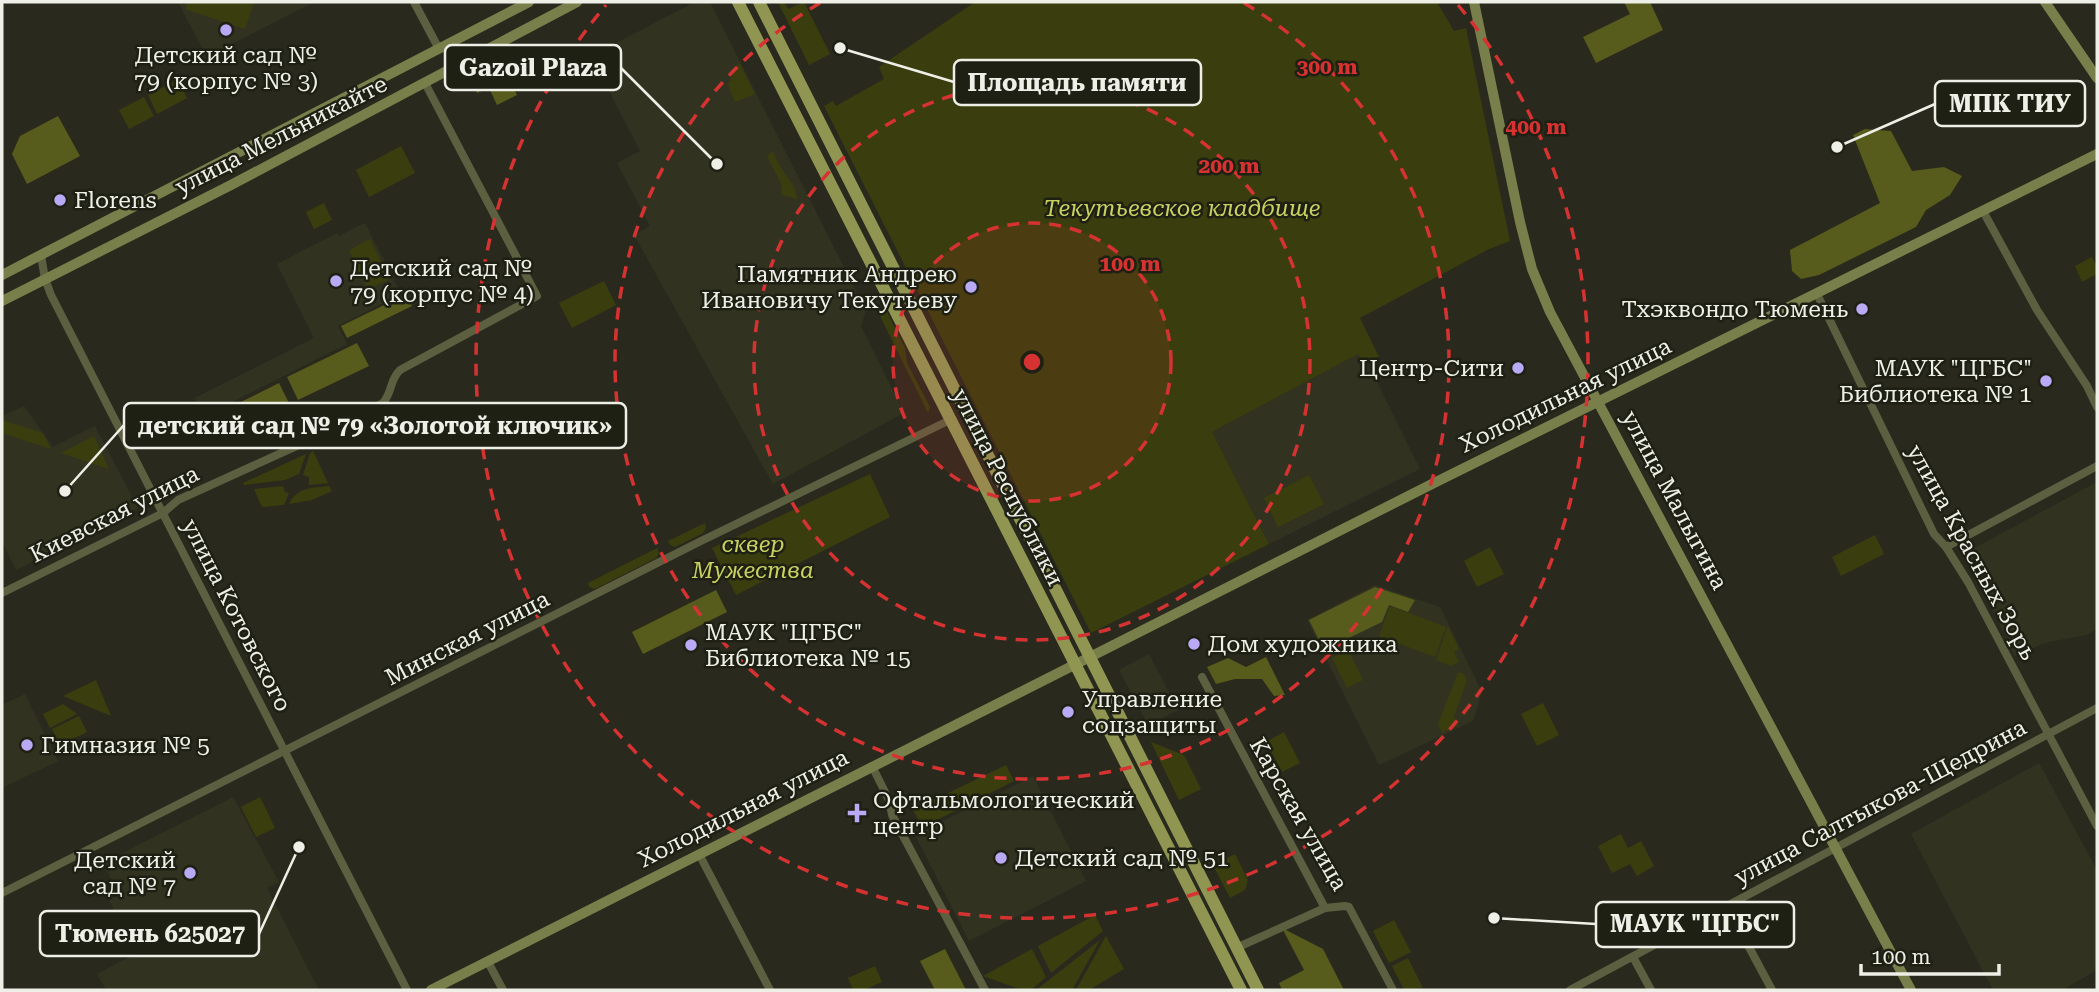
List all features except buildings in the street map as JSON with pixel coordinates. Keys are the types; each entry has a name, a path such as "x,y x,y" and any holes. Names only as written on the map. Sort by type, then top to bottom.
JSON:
{"main road":[{"name":"улица Республики","path":"738,2 1241,990"},
{"name":"улица Республики","path":"759,2 1258,990"}],"street":[{"path":"414,2 439,49"},
{"name":"улица Мельникайте","path":"2,275 530,2"},
{"name":"улица Мельникайте","path":"2,301 577,2"},
{"name":"улица Малыгина","path":"1474,2 1532,269 1550,312 1911,990"},
{"path":"2045,2 2097,78"},
{"name":"Киевская улица","path":"2,593 163,513 178,500 383,403 391,394 392,377 400,370 537,296 425,83"},
{"name":"Холодильная улица","path":"431,990 1089,656 2097,154"},
{"path":"1983,211 2037,310 2087,386 2097,407"},
{"name":"улица Котовского","path":"41,255 45,279 407,990"},
{"name":"улица Красных Зорь","path":"1817,294 1920,508 1934,534 1946,547 1968,582 2097,826"},
{"name":"Минская улица","path":"2,893 716,534 950,420"},
{"path":"1946,547 2097,466"},
{"name":"Карская улица","path":"1202,677 1325,908 1349,908 1393,990"},
{"name":"улица Салтыкова-Щедрина","path":"1570,990 2097,708"},
{"path":"872,766 889,800 892,815 985,990"},
{"path":"699,854 770,990"},
{"path":"1727,906 1772,990"},
{"path":"1236,948 1325,908"},
{"path":"1633,957 1651,990"},
{"path":"488,961 503,990"}],"shaded area":[{"name":"Детский сад № 79 (корпус № 3)","path":"178,2 314,2 207,57"},
{"path":"695,2 710,2 866,311 861,326 904,413 773,484 634,235 650,226 617,163 640,151 591,56"},
{"path":"365,223 401,294 338,326 347,344 226,405 232,419 211,430 195,398 314,338 277,264 337,233 339,236"},
{"path":"1358,354 1368,371 1371,370 1420,469 1269,544 1212,432"},
{"path":"24,406 53,447 95,426 138,508 16,570 2,541 2,416"},
{"path":"2097,482 2097,629 2086,635 2044,643 2015,656 1965,553"},
{"path":"1375,585 1440,607 1482,692 1473,721 1379,765 1307,620"},
{"path":"1149,654 1178,710 1148,725 1119,670"},
{"path":"25,694 58,761 2,788 2,705"},
{"path":"2039,763 2097,870 2097,970 2062,990 1993,990 1911,834"},
{"name":"Детский сад № 51","path":"1033,776 1086,881 969,941 915,835"},
{"path":"233,797 279,882 267,888 319,990 106,990 97,974 141,951 133,934 127,936 109,900 119,895 103,863"}],"green space":[{"path":"187,2 254,2 245,29 185,9"},
{"path":"778,2 784,2 788,9 804,2 830,54 809,65"},
{"name":"Текутьевское кладбище","path":"975,2 1437,2 1454,31 1466,28 1510,241 1489,249 1360,318 1379,357 1364,364 1358,354 1212,432 1269,544 1091,633 824,106 833,101 836,106 884,79 879,67"},
{"path":"1624,2 1650,2 1663,30 1596,63 1583,37 1630,14"},
{"path":"739,62 755,94 735,102 728,85"},
{"path":"501,63 517,95 497,105 489,88 477,93 470,79"},
{"path":"177,80 187,98 157,114 148,95"},
{"path":"144,97 154,116 129,129 119,110"},
{"path":"58,116 80,156 27,184 12,154 20,136"},
{"path":"1865,129 1891,131 1912,171 1944,167 1962,176 1950,195 1926,210 1916,227 1819,275 1801,279 1792,271 1790,250 1880,203 1853,135"},
{"path":"401,146 415,173 369,197 356,170"},
{"path":"773,151 794,187 797,199 782,195 782,185 767,156"},
{"path":"324,203 332,220 314,229 306,212"},
{"path":"370,239 390,279 368,289 349,250"},
{"path":"2092,257 2097,274 2082,282 2075,266"},
{"path":"604,281 616,305 572,328 559,303"},
{"path":"407,294 412,306 347,338 341,326"},
{"path":"877,310 887,312 905,348 907,363 930,407 928,413"},
{"path":"357,343 369,366 298,400 287,377"},
{"path":"279,383 291,407 225,440 219,429 235,420 229,408"},
{"path":"2,420 43,433 51,449 2,433"},
{"path":"94,436 109,469 61,453"},
{"path":"313,451 328,483 309,485 309,477 303,475"},
{"path":"306,454 299,474 285,480 243,483"},
{"name":"сквер Мужества","path":"870,474 890,517 736,595 712,548"},
{"path":"1309,475 1324,504 1278,527 1264,498"},
{"path":"283,486 285,492 289,493 284,505 262,507 254,489"},
{"path":"329,486 332,491 312,500 289,504 301,491"},
{"path":"705,523 703,533 675,547 670,545 668,541"},
{"path":"1875,535 1884,554 1841,576 1832,557"},
{"path":"1490,547 1504,574 1477,587 1464,561"},
{"path":"657,548 659,553 656,558 595,589 589,587 588,583"},
{"path":"1375,587 1415,600 1408,612 1389,605 1382,622 1324,650 1309,620"},
{"path":"716,590 727,612 643,654 632,632"},
{"path":"1390,606 1446,627 1435,657 1379,636"},
{"path":"1448,626 1459,649 1454,652 1459,662 1451,666 1436,660"},
{"path":"1348,650 1363,680 1347,688 1332,658"},
{"path":"1266,657 1285,695 1274,696 1262,679 1235,679 1216,684 1207,667 1228,658 1246,667"},
{"path":"1458,673 1463,673 1467,680 1454,717 1458,725 1442,733 1438,724"},
{"path":"96,680 111,716 63,696"},
{"path":"1543,703 1559,735 1537,746 1521,714"},
{"path":"63,704 77,714 50,728 43,714"},
{"path":"79,716 87,732 60,745 52,729"},
{"path":"1284,732 1300,763 1282,772 1266,742"},
{"path":"1151,742 1184,755 1201,789 1179,800"},
{"path":"1006,765 1014,781 923,827 913,810"},
{"path":"260,797 275,828 256,837 241,807"},
{"path":"1621,834 1628,848 1641,841 1654,866 1637,876 1630,864 1612,873 1598,846"},
{"path":"1235,854 1248,880 1245,890 1230,898 1213,865"},
{"path":"1095,915 1103,931 1051,973 1038,946"},
{"path":"1394,920 1411,952 1389,963 1373,931"},
{"path":"1282,928 1323,949 1344,990 1282,990 1279,983 1304,970"},
{"path":"1106,936 1124,969 1089,990 1076,990"},
{"path":"1100,940 1072,990 1036,990"},
{"path":"945,949 966,990 935,990 920,961"},
{"path":"1032,949 1046,977 1031,990 1022,990 983,976"},
{"path":"1408,958 1423,988 1404,990 1392,966"},
{"path":"875,966 882,982 864,990 853,990 848,978"}],"place":[{"name":"Детский сад № 79 (корпус № 3)","path":"226,30"},
{"name":"Площадь памяти","path":"840,48"},
{"name":"МПК ТИУ","path":"1837,147"},
{"name":"Gazoil Plaza","path":"717,164"},
{"name":"Florens","path":"60,200"},
{"name":"Детский сад № 79 (корпус № 4)","path":"336,281"},
{"name":"Памятник Андрею Ивановичу Текутьеву","path":"971,287"},
{"name":"Тхэквондо Тюмень","path":"1862,309"},
{"name":"Центр-Сити","path":"1518,368"},
{"name":"МАУК \"ЦГБС\" Библиотека № 1","path":"2046,381"},
{"name":"детский сад № 79 «Золотой ключик»","path":"65,491"},
{"name":"Дом художника","path":"1194,644"},
{"name":"МАУК \"ЦГБС\" Библиотека № 15","path":"691,645"},
{"name":"Управление соцзащиты","path":"1068,712"},
{"name":"Гимназия № 5","path":"27,745"},
{"name":"Офтальмологический центр","path":"857,813"},
{"name":"Тюмень 625027","path":"299,847"},
{"name":"Детский сад № 51","path":"1001,858"},
{"name":"Детский сад № 7","path":"190,873"},
{"name":"МАУК \"ЦГБС\"","path":"1494,918"}]}
